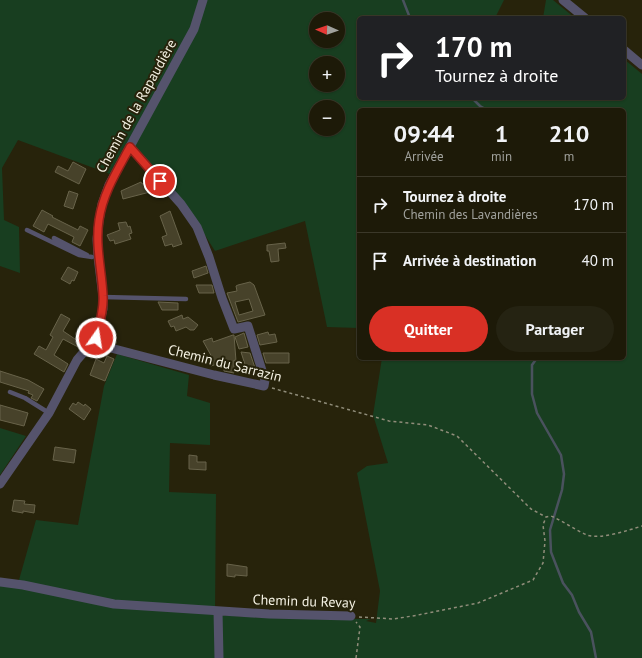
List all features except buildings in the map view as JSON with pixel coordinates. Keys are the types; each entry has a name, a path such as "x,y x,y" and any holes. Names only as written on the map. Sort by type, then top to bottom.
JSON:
{"street":[{"name":"Chemin de la Rapaudière","path":"0,484 48,413 76,360 96,338 103,309 103,297 95,257 102,204 109,185 194,29 203,0"},
{"path":"563,0 583,16"},
{"path":"626,52 642,65"},
{"path":"130,147 181,204 197,227 234,329 248,326 265,380 264,386"},
{"name":"Chemin du Sarrazin","path":"96,338 108,347 214,375 264,386"},
{"name":"Chemin du Revay","path":"0,582 23,585 114,604 269,614 351,616"},
{"path":"218,611 219,658"}],"lane":[{"path":"27,230 79,255 95,257"},
{"path":"54,238 95,257"},
{"path":"103,297 186,299"},
{"path":"10,392 25,398 48,413"}],"path":[{"name":"Chemin du Sarrazin","path":"264,386 389,420 428,425 457,436 531,509 546,517"},
{"path":"546,517 551,516 588,535 597,537 642,526"},
{"name":"Chemin du Revay","path":"351,616 371,619 394,619 418,615 478,603 533,580 543,563 545,541 543,525 546,517"},
{"path":"351,616 360,627 356,658"}],"green space":[{"path":"0,0 504,0 496,16 357,16 357,100 626,100 626,61 642,74 642,658 0,658 0,586 17,587 36,520 78,525 104,386 117,354 189,375 187,396 210,403 210,445 170,443 169,492 216,494 215,615 271,618 371,619 366,621 376,623 380,591 357,473 367,466 388,463 373,415 382,360 626,360 626,108 357,108 357,328 327,327 305,221 215,251 189,210 129,139 110,174 18,140 2,168 4,220 19,227 20,273 0,266"},
{"path":"546,0 553,0 573,16 543,16"},
{"path":"0,428 26,436 0,475"}],"waterway":[{"path":"403,0 409,16"},
{"path":"474,100 484,108"},
{"path":"536,360 532,365 532,394 537,413 561,455 564,474 562,490 550,530 551,552 563,583 572,595 579,612 591,632 596,658"}],"route":[{"path":"96,338 103,309 97,239 102,204 109,185 130,147 160,181"}]}
